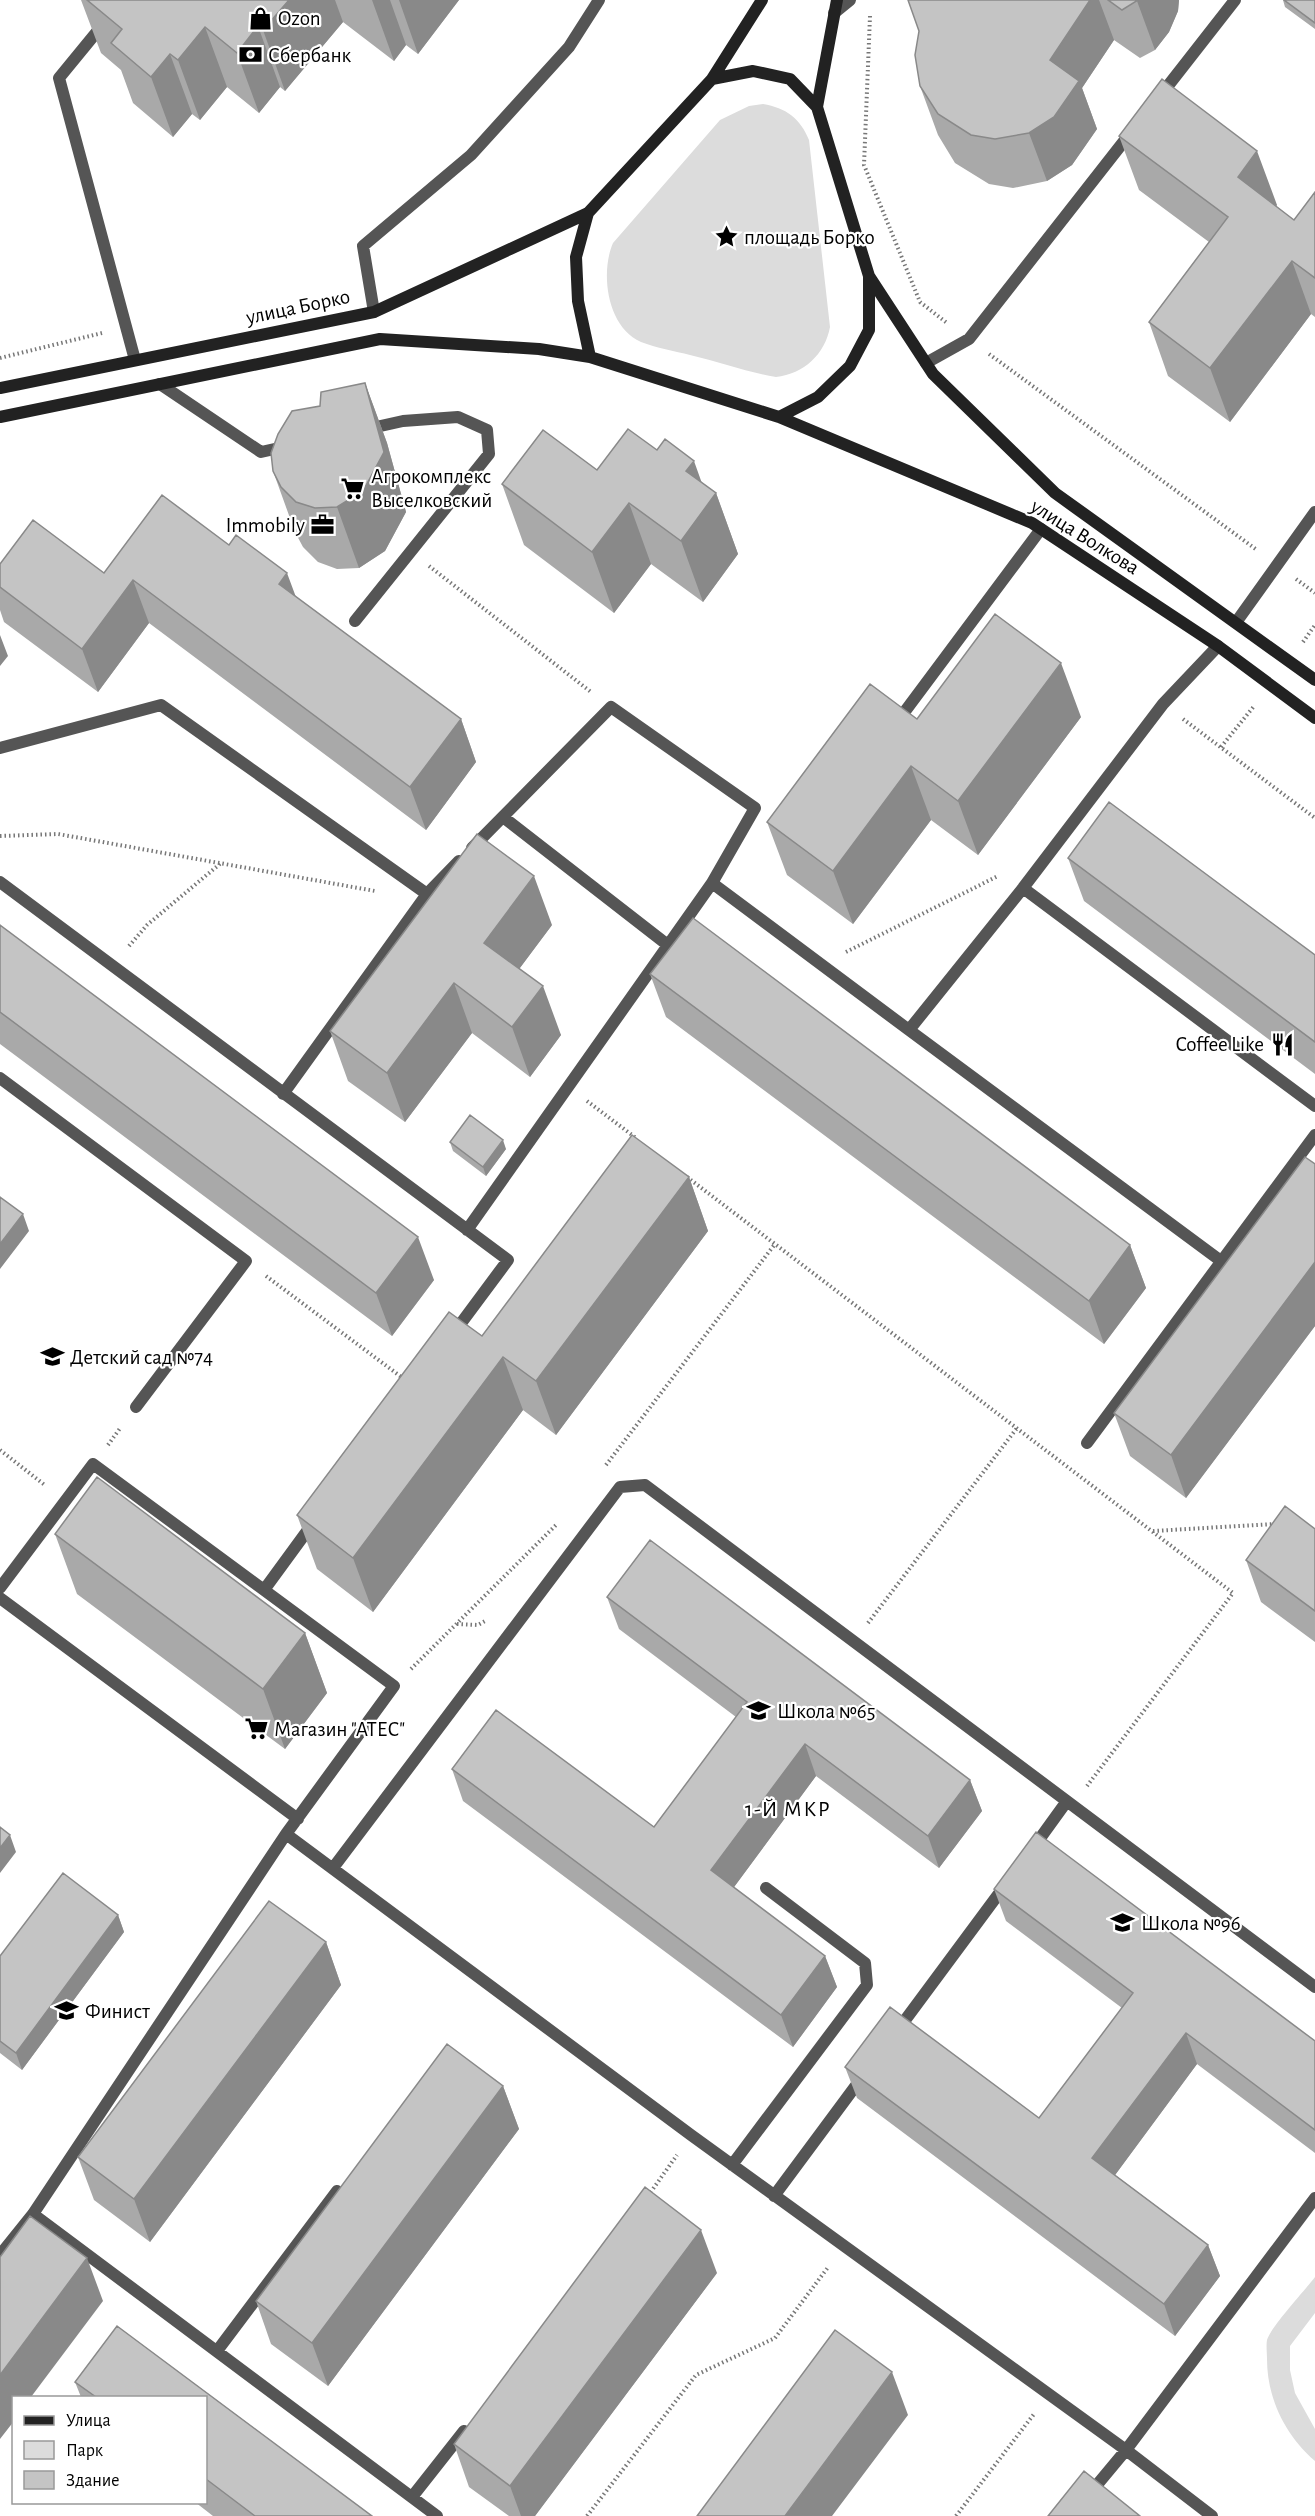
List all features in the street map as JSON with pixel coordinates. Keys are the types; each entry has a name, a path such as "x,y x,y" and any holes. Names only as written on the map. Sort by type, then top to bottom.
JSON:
{"main road":[{"path":"590,357 578,301 576,257 588,213 712,79 762,0"},
{"path":"817,107 836,6"},
{"path":"0,417 380,339 539,349 590,357 779,417 818,397 850,366 868,330 868,276 817,107 790,79 753,71 712,79"},
{"name":"улица Борко","path":"0,388 374,312 588,213"},
{"name":"улица Волкова","path":"868,276 926,363 950,391 1055,493 1237,621 1315,680"},
{"name":"улица Волкова","path":"779,417 1041,529 1218,646 1315,718"}],"lane":[{"path":"123,0 59,78 135,360"},
{"path":"374,312 363,246 471,155 569,47 599,0"},
{"path":"836,6 850,0"},
{"path":"1155,102 1235,0"},
{"path":"926,363 969,339 1140,121"},
{"path":"160,384 261,452 305,442"},
{"path":"355,621 489,454 487,430 458,417 403,422 360,431"},
{"path":"1237,621 1315,512"},
{"path":"900,718 1041,529"},
{"path":"909,1030 1023,888 1163,705 1218,646"},
{"path":"0,748 161,705 427,894"},
{"path":"283,1094 427,894 611,707 755,808 712,882 669,946 467,1230"},
{"path":"503,817 669,946"},
{"path":"0,882 508,1260 448,1341"},
{"path":"712,882 1221,1261"},
{"path":"1023,888 1315,1106"},
{"path":"0,1078 246,1261 136,1407"},
{"path":"1087,1443 1315,1135"},
{"path":"0,1588 93,1464 394,1686 286,1834 33,2214 0,2255"},
{"path":"333,1868 620,1487 645,1485 1315,1987"},
{"path":"264,1590 318,1516"},
{"path":"0,1598 298,1819"},
{"path":"1026,1858 1067,1801"},
{"path":"286,1834 691,2135 1126,2450 1212,2516"},
{"path":"886,2045 1011,1876"},
{"path":"732,2165 867,1985 865,1964 766,1888"},
{"path":"774,2196 872,2064"},
{"path":"217,2351 342,2184"},
{"path":"1071,2516 1126,2450 1315,2198"},
{"path":"33,2214 437,2516"},
{"path":"412,2497 471,2422"}],"path":[{"path":"870,12 864,165 920,302 1315,593"},
{"path":"0,358 126,328"},
{"path":"411,552 611,707"},
{"path":"1163,705 1315,818"},
{"path":"0,836 58,834 368,888 416,910"},
{"path":"112,966 147,925 221,862"},
{"path":"822,964 1003,874 1023,888"},
{"path":"568,1087 644,1144"},
{"path":"681,1173 1233,1593 1091,1782 1067,1801"},
{"path":"601,1472 775,1244"},
{"path":"246,1261 405,1380"},
{"path":"93,1464 136,1407"},
{"path":"854,1641 1017,1428"},
{"path":"0,1450 66,1501"},
{"path":"394,1686 564,1518"},
{"path":"1152,1531 1283,1524"},
{"path":"646,2198 691,2135"},
{"path":"587,2516 696,2375 775,2338 843,2246"},
{"path":"956,2516 1049,2394"}],"green space":[{"path":"763,104 779,108 791,115 797,120 809,140 830,327 823,346 812,361 796,372 776,377 641,342 630,335 620,324 609,298 607,284 609,255 613,243 720,120 749,106"},
{"path":"1315,2277 1315,2313 1290,2346 1290,2370 1295,2393 1315,2429 1315,2461 1295,2440 1274,2402 1268,2374 1267,2340 1274,2327"}],"building":[{"path":"87,0 289,0 263,30 258,26 237,53 205,27 178,60 170,54 151,77 111,43 122,29"},
{"path":"908,0 1090,0 1050,60 1079,81 1054,117 1029,133 995,139 971,135 938,114 920,86 915,55 919,31"},
{"path":"1108,0 1138,0 1122,10"},
{"path":"1284,0 1315,0 1315,23"},
{"path":"1162,79 1257,151 1238,177 1294,220 1315,192 1315,278 1292,261 1210,368 1149,322 1228,217 1119,136"},
{"path":"365,383 384,452 363,491 337,507 315,508 296,502 281,487 273,471 271,453 278,434 292,411 320,406 321,392"},
{"path":"628,429 657,450 665,439 694,461 686,471 716,493 681,541 629,503 592,552 502,484 543,430 597,470"},
{"path":"162,495 229,545 236,535 287,573 279,584 461,719 410,787 133,580 82,649 0,587 0,564 33,520 104,573"},
{"path":"995,614 1061,663 958,801 911,766 833,871 767,822 870,684 917,719"},
{"path":"1109,802 1315,955 1315,1042 1068,858"},
{"path":"477,834 534,876 484,943 543,986 512,1027 454,983 387,1073 330,1031"},
{"path":"693,918 1130,1245 1089,1301 650,974"},
{"path":"0,925 418,1237 376,1293 0,1012"},
{"path":"470,1115 503,1140 483,1167 450,1142"},
{"path":"632,1135 689,1177 536,1381 503,1357 353,1558 297,1515 449,1312 482,1336"},
{"path":"1305,1157 1315,1164 1315,1262 1171,1455 1114,1413"},
{"path":"0,1197 23,1214 0,1244"},
{"path":"97,1477 305,1633 263,1689 55,1534"},
{"path":"1285,1506 1315,1529 1315,1611 1246,1560"},
{"path":"650,1540 970,1780 928,1836 805,1744 711,1870 825,1956 781,2015 452,1769 496,1710 654,1827 747,1702 607,1597"},
{"path":"0,1827 10,1835 0,1848"},
{"path":"1036,1832 1315,2041 1315,2130 1186,2033 1092,2158 1208,2245 1164,2304 845,2067 890,2007 1039,2118 1133,1993 994,1889"},
{"path":"63,1873 118,1915 16,2053 0,2041 0,1956"},
{"path":"269,1901 326,1942 134,2199 78,2157"},
{"path":"447,2044 503,2086 312,2343 256,2301"},
{"path":"645,2187 701,2230 510,2486 454,2444"},
{"path":"30,2216 87,2258 0,2375 0,2257"},
{"path":"117,2326 372,2516 255,2516 207,2480 207,2396 95,2396 75,2382"},
{"path":"835,2330 892,2372 785,2516 697,2516"},
{"path":"1084,2471 1140,2516 1048,2516"}],"place":[{"name":"Ozon","path":"260,18"},
{"name":"Сбербанк","path":"250,55"},
{"name":"площадь Борко","path":"726,237"},
{"name":"Агрокомплекс Выселковский","path":"353,488"},
{"name":"Immobily","path":"323,525"},
{"name":"Coffee Like","path":"1282,1044"},
{"name":"Детский сад №74","path":"52,1357"},
{"name":"Школа №65","path":"759,1711"},
{"name":"Магазин \"АТЕС\"","path":"256,1729"},
{"name":"Школа №96","path":"1123,1923"},
{"name":"Финист","path":"67,2011"}],"district":[{"name":"1-Й МКР","path":"788,1809"}]}
